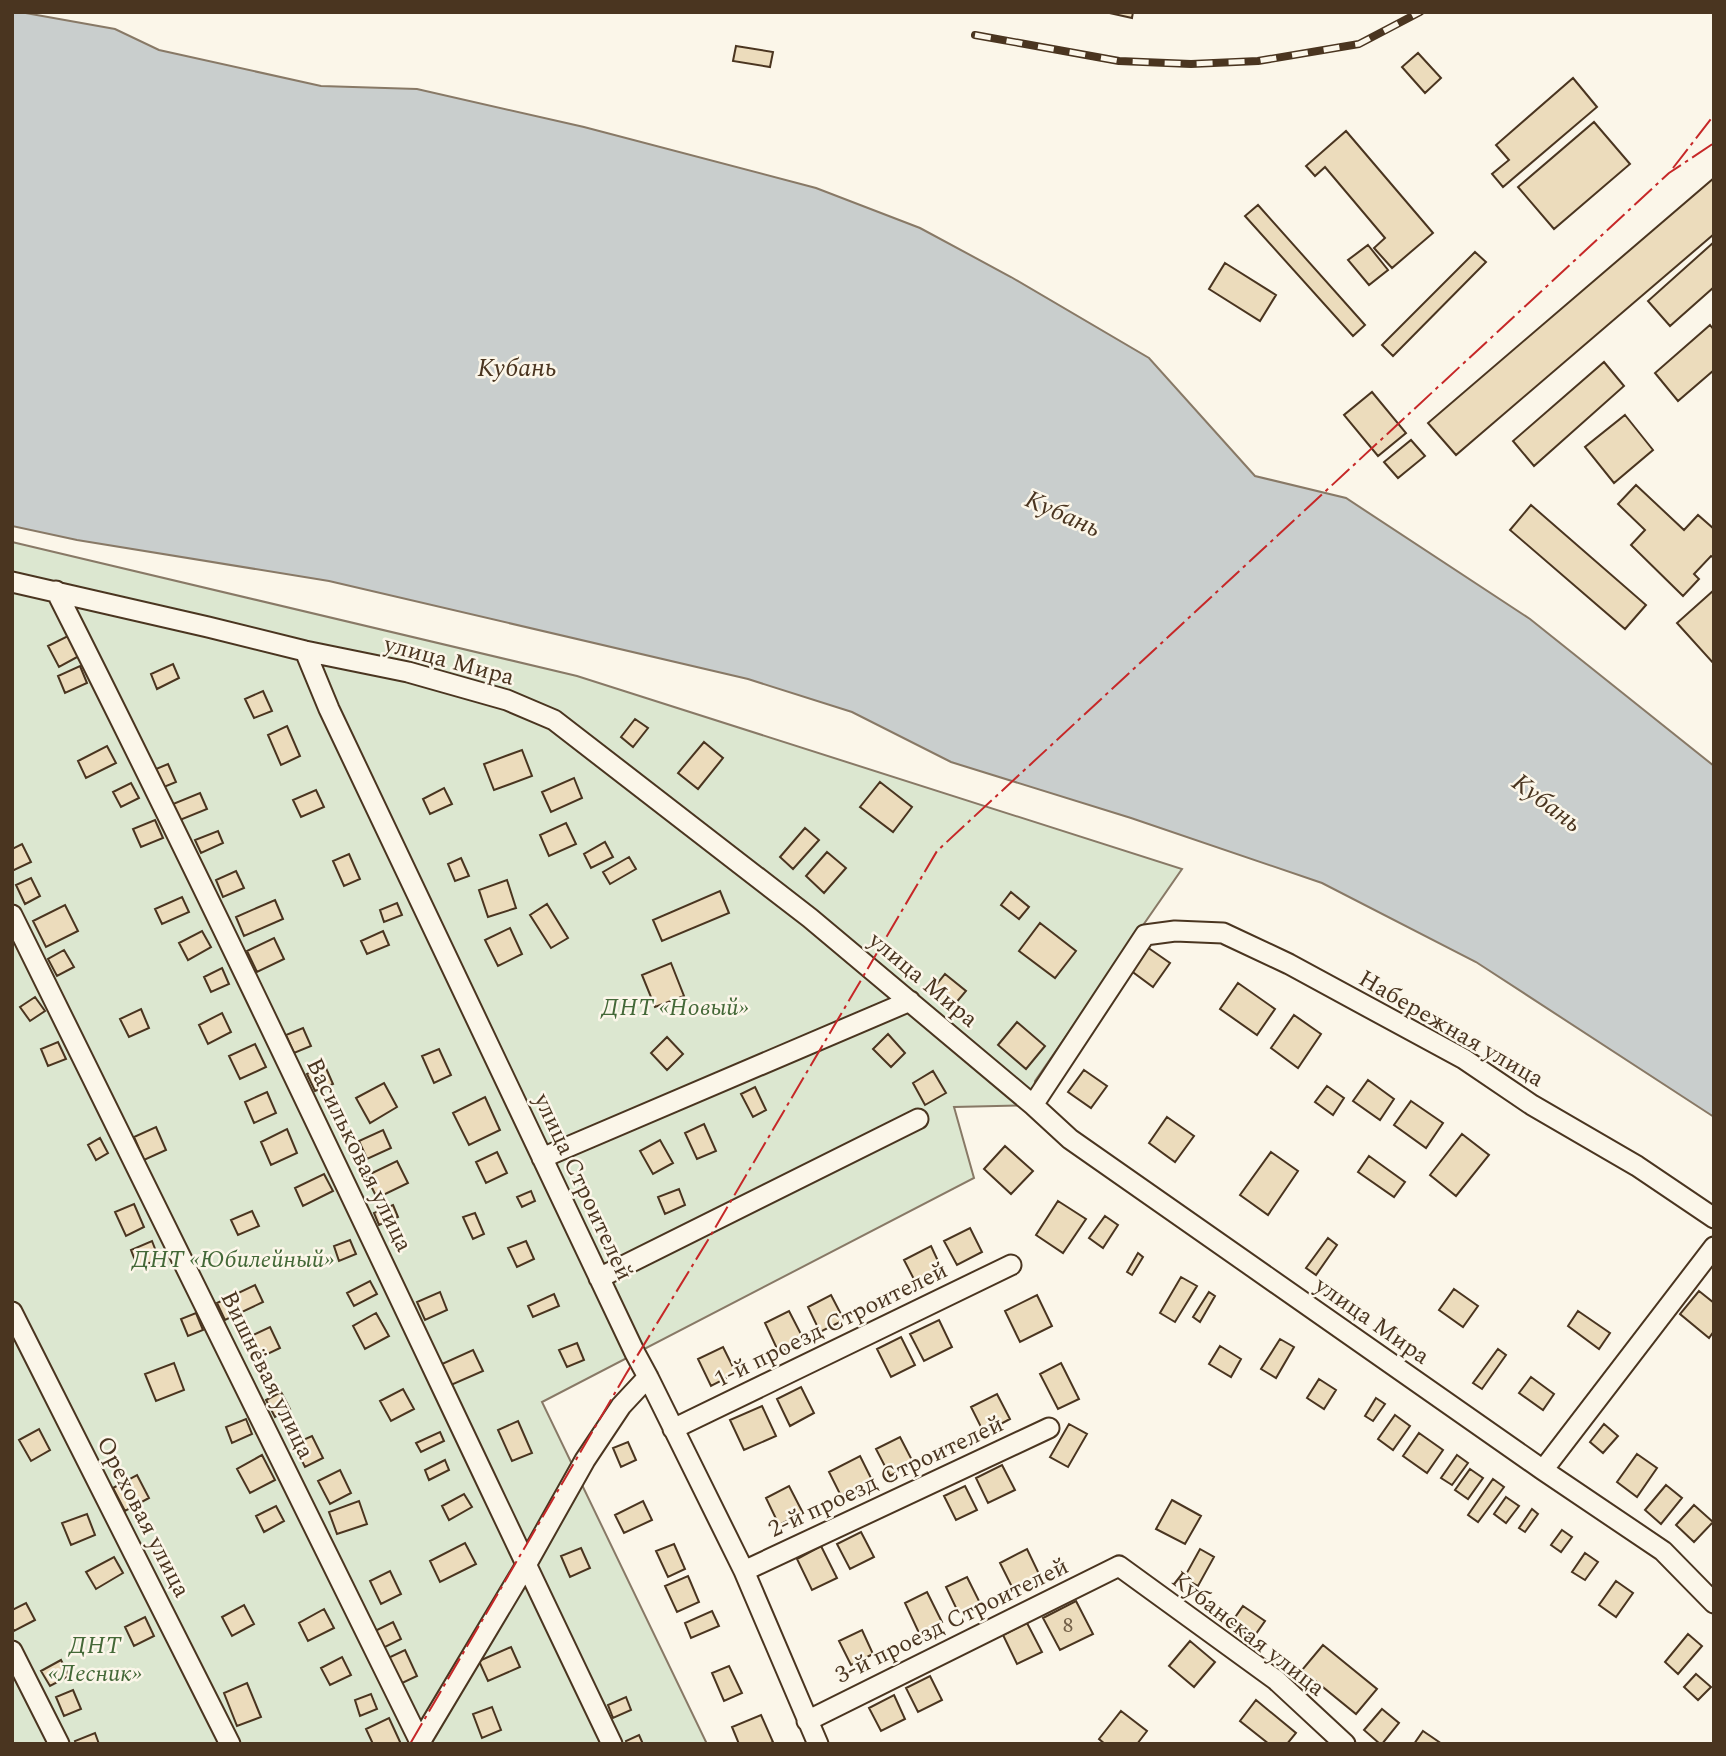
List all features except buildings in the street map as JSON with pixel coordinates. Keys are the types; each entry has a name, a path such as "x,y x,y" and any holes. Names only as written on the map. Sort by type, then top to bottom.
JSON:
{"street":[{"name":"улица Мира","path":"12,582 305,651 408,672 507,699 554,720 810,918 1070,1139 1543,1470 1664,1551 1714,1603"},
{"name":"Васильковая улица","path":"56,591 165,808 612,1744"},
{"name":"улица Строителей","path":"305,651 329,709 599,1278 744,1571 818,1744"},
{"name":"Вишнёвая улица","path":"12,915 420,1743"},
{"name":"Набережная улица","path":"1033,1105 1145,935 1175,931 1223,933 1289,964 1464,1059 1532,1105 1637,1166 1714,1219"},
{"path":"542,1158 910,1001"},
{"path":"599,1278 918,1119"},
{"path":"1543,1470 1714,1247"},
{"name":"1-й проезд Строителей","path":"673,1429 1011,1265"},
{"name":"Ореховая улица","path":"12,1312 230,1744"},
{"path":"420,1743 585,1460 621,1406 648,1377"},
{"name":"2-й проезд Строителей","path":"744,1571 1049,1428"},
{"name":"3-й проезд Строителей","path":"807,1721 1119,1566"},
{"name":"Кубанская улица","path":"1119,1566 1276,1680 1345,1744"},
{"path":"12,1651 59,1744"}],"green space":[{"path":"12,542 577,676 1182,869 1035,1081 1033,1105 954,1107 974,1178 542,1402 707,1744 12,1744"}],"water":[{"name":"Кубань","path":"12,12 115,29 159,50 321,86 417,89 584,127 816,188 920,228 1011,277 1149,358 1255,476 1346,498 1530,619 1714,766 1714,1117 1476,962 1322,883 1131,818 951,762 852,712 748,679 329,581 77,540 12,526"}],"railway":[{"path":"975,35 1119,61 1191,64 1258,61 1359,44 1420,12"}],"power":[{"path":"1673,168 1714,115"},
{"path":"410,1744 937,851 1669,173 1714,143"}],"park label":[{"name":"ДНТ «Новый»","path":"675,1008"},
{"name":"ДНТ «Юбилейный»","path":"233,1260"},
{"name":"ДНТ «Лесник»","path":"95,1660"}]}
